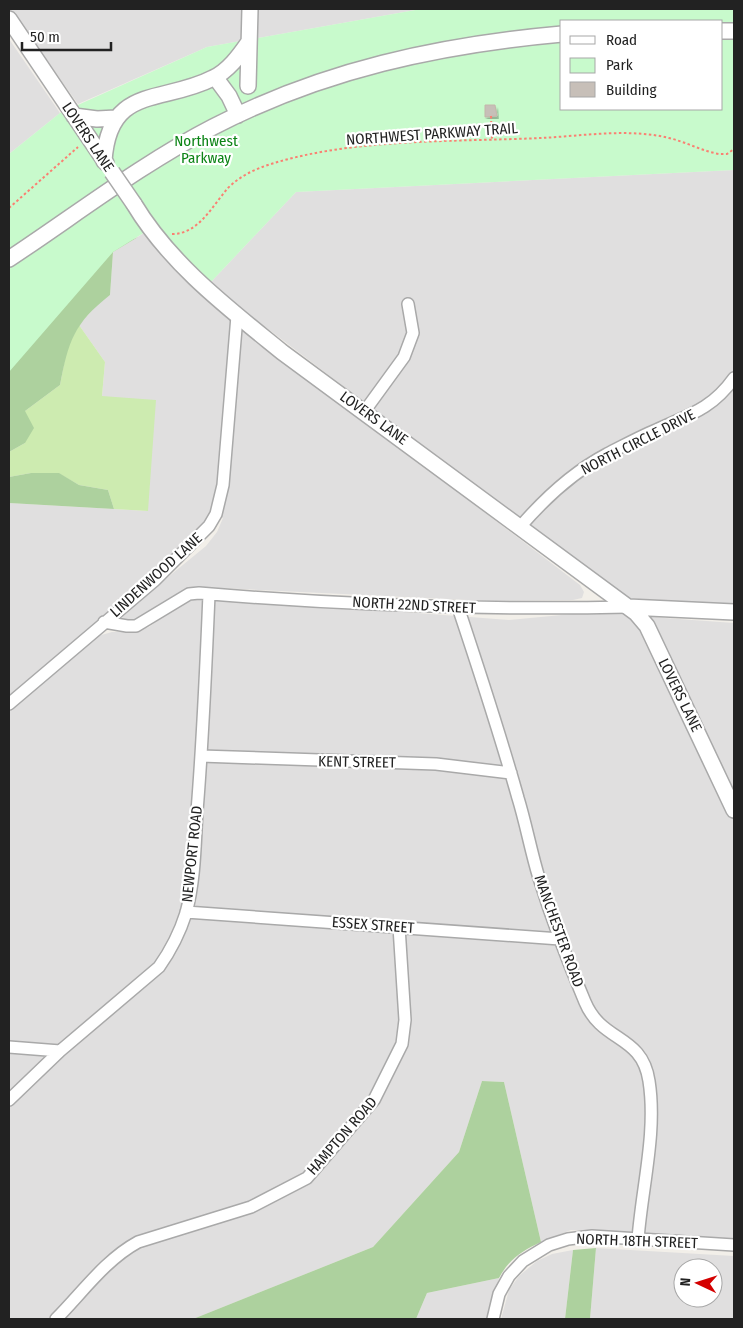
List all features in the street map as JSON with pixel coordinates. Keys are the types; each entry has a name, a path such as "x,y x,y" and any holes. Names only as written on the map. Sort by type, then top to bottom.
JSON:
{"street":[{"path":"248,86 250,9"},
{"name":"LOVERS LANE","path":"9,19 154,235 183,266 237,316 628,607 647,626 734,810"},
{"path":"9,259 168,154 212,128 256,106 316,83 380,63 497,40 560,34"},
{"path":"221,73 248,43"},
{"path":"221,73 238,115"},
{"path":"108,166 107,134 116,118 140,101 221,73 238,74 248,86 256,106"},
{"path":"74,116 97,119 116,118"},
{"path":"364,412 404,356 413,333 408,304"},
{"name":"LINDENWOOD LANE","path":"11,700 196,542 216,514 222,486 237,316"},
{"name":"NORTH CIRCLE DRIVE","path":"520,528 539,504 571,476 605,455 698,412 723,394 734,378"},
{"name":"NORTH 22ND STREET","path":"104,622 136,626 189,594 458,607 534,609 628,607 734,612"},
{"name":"NEWPORT ROAD","path":"9,1100 60,1051 159,967 170,952 186,912 192,875 201,756 209,594"},
{"name":"MANCHESTER ROAD","path":"458,607 511,773 539,878 560,939 589,1012 600,1027 638,1052 646,1069 650,1093 649,1135 638,1239"},
{"name":"KENT STREET","path":"201,756 436,764 511,773"},
{"name":"ESSEX STREET","path":"186,912 560,939"},
{"name":"HAMPTON ROAD","path":"56,1319 109,1263 138,1242 257,1204 307,1178 334,1148 374,1100 402,1044 404,1020 399,927"},
{"path":"9,1047 60,1051"},
{"name":"NORTH 18TH STREET","path":"493,1319 499,1294 509,1276 523,1261 549,1245 568,1239 592,1236 734,1245"}],"path":[{"path":"491,116 492,140"},
{"name":"NORTHWEST PARKWAY TRAIL","path":"165,233 174,235 186,232 198,224 240,178 272,164 299,157 386,145 633,134 669,138 719,154 727,154 734,149"},
{"path":"9,208 88,137"}],"shaded area":[{"path":"10,9 421,9 207,47 78,104"},
{"path":"9,39 60,113 9,154"},
{"path":"734,170 734,605 626,598 457,473 209,284 296,192"},
{"path":"144,233 179,274 218,309 580,585 584,592 582,598 573,600 488,601 199,587 184,591 135,620 125,622 118,618 206,546 217,532 223,518 210,515 199,537 9,698 9,503 148,511 102,396 105,362 79,325 97,305 110,295 113,252"},
{"path":"210,597 509,620 604,611 734,623 734,1240 571,1230 541,1242 504,1082 482,1081 459,1152 373,1247 193,1319 9,1319 9,711 98,636 112,632 136,631 149,627 184,601"},
{"path":"596,1248 734,1256 734,1319 590,1319"},
{"path":"573,1250 565,1319 501,1319 509,1290 519,1276 537,1261 552,1254"},
{"path":"499,1278 488,1319 416,1319 427,1293"}],"green space":[{"name":"Northwest Parkway","path":"421,9 734,9 734,170 296,192 209,284 153,227 113,252 9,372 9,154 60,113 207,47"},
{"path":"138,237 113,252 110,295 80,324 74,334 66,357 60,385 25,411 34,428 25,443 9,452 9,291"},
{"path":"79,325 105,362 102,396 156,400 148,511 114,509 108,490 79,485 58,473 31,473 9,477 9,452 25,443 25,411 60,385 67,348"},
{"path":"31,473 59,473 79,485 108,490 114,509 9,503 9,477"},
{"path":"482,1081 504,1082 541,1242 517,1256 499,1278 427,1293 416,1319 193,1319 373,1247 459,1152"},
{"path":"596,1248 590,1319 565,1319 573,1250"}],"building":[{"path":"485,105 495,105 497,116 485,117"}]}
